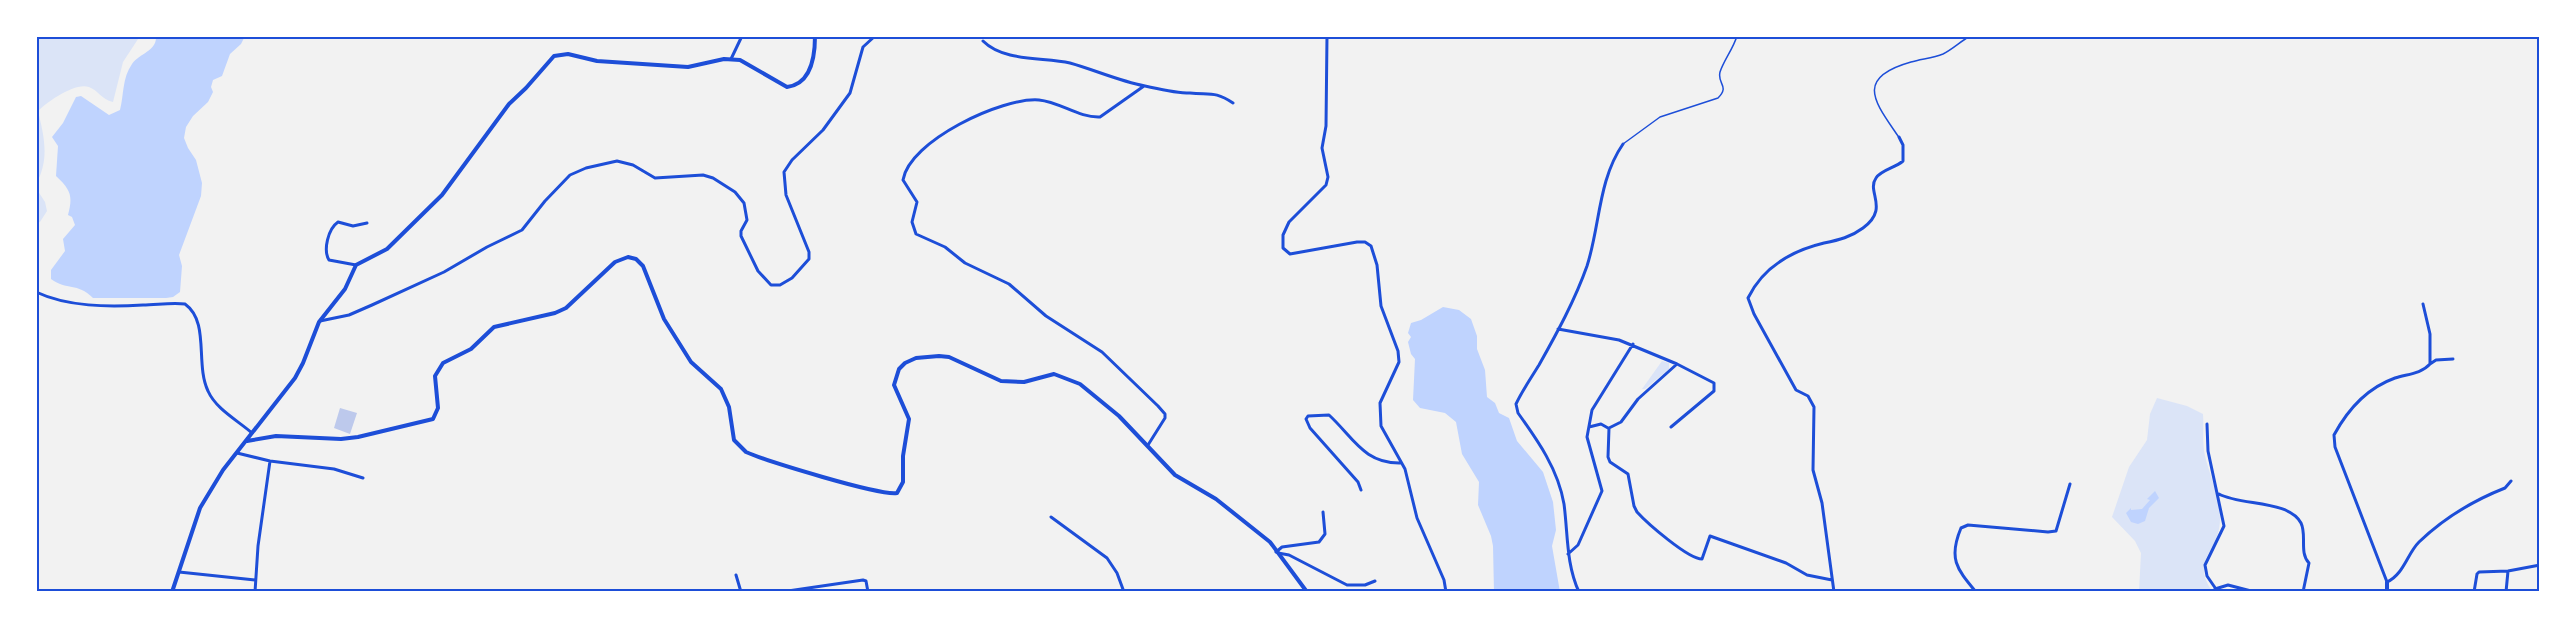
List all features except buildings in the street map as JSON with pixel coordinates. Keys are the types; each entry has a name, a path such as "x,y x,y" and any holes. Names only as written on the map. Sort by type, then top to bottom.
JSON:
{"street":[{"path":"731,59 742,36"},
{"path":"172,592 200,508 237,453 294,378 303,363 319,321 345,288 356,265 387,249 442,195 509,104 554,56 568,54 597,61 688,67 731,59 748,63 787,87 793,87 803,81 810,68 815,36"},
{"path":"319,321 349,315 444,272 522,230 570,175 586,168 617,161 633,165 655,178 703,175 725,184 744,203 747,220 741,236 758,271 771,285 786,282 805,264 809,252 788,201 784,172 792,160 823,130 850,93 862,47 875,36"},
{"path":"1327,36 1326,126 1322,148 1328,177 1326,185 1289,222 1282,243 1285,252 1290,254 1357,242 1365,242 1371,246 1377,265 1381,306 1398,351 1399,362 1380,403 1380,422 1384,435 1401,463 1417,518 1444,580 1446,592"},
{"path":"983,41 1001,53 1070,63 1144,86 1189,93 1208,92 1220,95 1233,103"},
{"path":"1144,86 1100,117 1089,116 1040,100 1000,105 963,123 928,146 911,161 903,180 917,202 912,222 916,234 945,247 965,263 1004,281 1046,316 1086,339 1165,414 1148,445"},
{"path":"1834,592 1822,503 1813,470 1814,406 1808,396 1796,390 1754,314 1748,298 1758,281 1780,260 1807,248 1841,241 1872,220 1876,213 1874,182 1876,177 1897,167 1902,161 1903,145 1899,137"},
{"path":"1579,592 1570,569 1563,502 1549,457 1516,409 1518,399 1558,329 1586,267 1595,236 1604,184 1610,167 1623,144"},
{"path":"356,265 329,260 326,254 329,232 338,222 353,226 367,223"},
{"path":"247,441 276,436 358,437 433,419 438,408 435,376 443,363 471,349 494,327 555,313 566,308 615,262 628,257 636,259 643,266 664,319 691,362 721,389 729,407 734,440 739,447 753,456 889,494 897,493 903,482 903,456 909,419 894,385 894,377 905,363 929,356 949,357 1001,381 1023,382 1054,374 1086,387 1148,445 1175,475 1216,499 1270,542 1307,592"},
{"path":"36,292 55,300 80,303 125,306 185,304 192,310 198,321 200,363 209,393 220,407 252,433"},
{"path":"2423,304 2430,334 2430,364"},
{"path":"1558,329 1613,338 1633,344 1711,381 1716,388 1671,427"},
{"path":"1568,554 1578,545 1602,491 1587,437 1592,410 1633,344"},
{"path":"2387,592 2387,582 2336,447 2334,435 2353,407 2372,388 2397,377 2422,370 2436,360 2453,359"},
{"path":"1609,428 1621,422 1638,399 1677,364"},
{"path":"1361,490 1358,482 1310,428 1306,419 1308,416 1329,415 1370,456 1386,463 1401,463"},
{"path":"1589,428 1601,424 1609,428"},
{"path":"2207,424 2208,451 2224,526 2205,565 2207,576 2216,591 2228,585 2255,592"},
{"path":"1609,428 1608,457 1610,462 1628,474 1637,512 1672,542 1697,559 1702,559 1710,536 1786,563 1808,575 1832,580"},
{"path":"237,453 270,461 334,469 363,478"},
{"path":"255,592 270,461"},
{"path":"2387,582 2400,572 2418,543 2455,511 2505,488 2511,481"},
{"path":"1976,592 1959,573 1956,564 1957,538 1964,525 2056,531 2070,484"},
{"path":"2217,493 2233,501 2272,507 2294,514 2302,524 2305,559 2309,563 2302,592"},
{"path":"1276,552 1282,547 1319,542 1325,534 1323,512"},
{"path":"1051,517 1107,558 1118,573 1124,592"},
{"path":"1276,552 1289,555 1347,585 1365,585 1375,581"},
{"path":"2474,592 2479,572 2508,571 2540,565"},
{"path":"2506,592 2508,571"},
{"path":"178,572 255,580"},
{"path":"736,575 741,592"},
{"path":"781,592 863,580 866,581 868,592"}],"lane":[{"path":"1623,144 1660,117 1718,98 1724,88 1720,70 1733,49 1737,36"},
{"path":"1899,137 1876,103 1874,94 1880,78 1903,64 1944,53 1970,36"}],"shaded area":[{"path":"36,36 140,36 123,62 113,102 89,87 83,86 69,90 38,111 44,138 44,157 36,184"},
{"path":"36,188 45,202 47,211 40,222 36,223"},
{"path":"1662,361 1669,363 1669,369 1642,389"},
{"path":"2157,398 2187,406 2203,414 2204,451 2220,511 2219,530 2204,572 2206,581 2213,592 2139,592 2141,553 2135,541 2112,517 2129,467 2147,440 2150,414"}],"water":[{"path":"156,36 245,36 241,44 230,54 222,76 213,80 211,87 213,92 208,102 193,116 186,127 184,138 196,160 202,183 201,196 179,255 182,266 180,292 173,297 166,298 93,298 82,290 62,285 51,279 51,270 65,251 63,239 75,225 72,217 68,215 70,194 56,176 58,146 52,137 63,123 76,97 81,96 109,115 120,110 129,69 135,60 154,45"},
{"path":"1443,307 1459,310 1471,319 1477,336 1477,349 1485,370 1487,397 1495,403 1499,413 1509,418 1517,441 1543,472 1553,502 1556,530 1552,546 1560,592 1494,592 1493,546 1478,505 1479,482 1462,454 1456,422 1445,413 1420,408 1413,400 1415,359 1408,342 1411,337 1408,333 1411,323"},
{"path":"2155,491 2159,498 2149,508 2145,521 2138,524 2131,522 2126,513 2131,508 2131,510 2142,509 2150,500 2147,499"}]}
